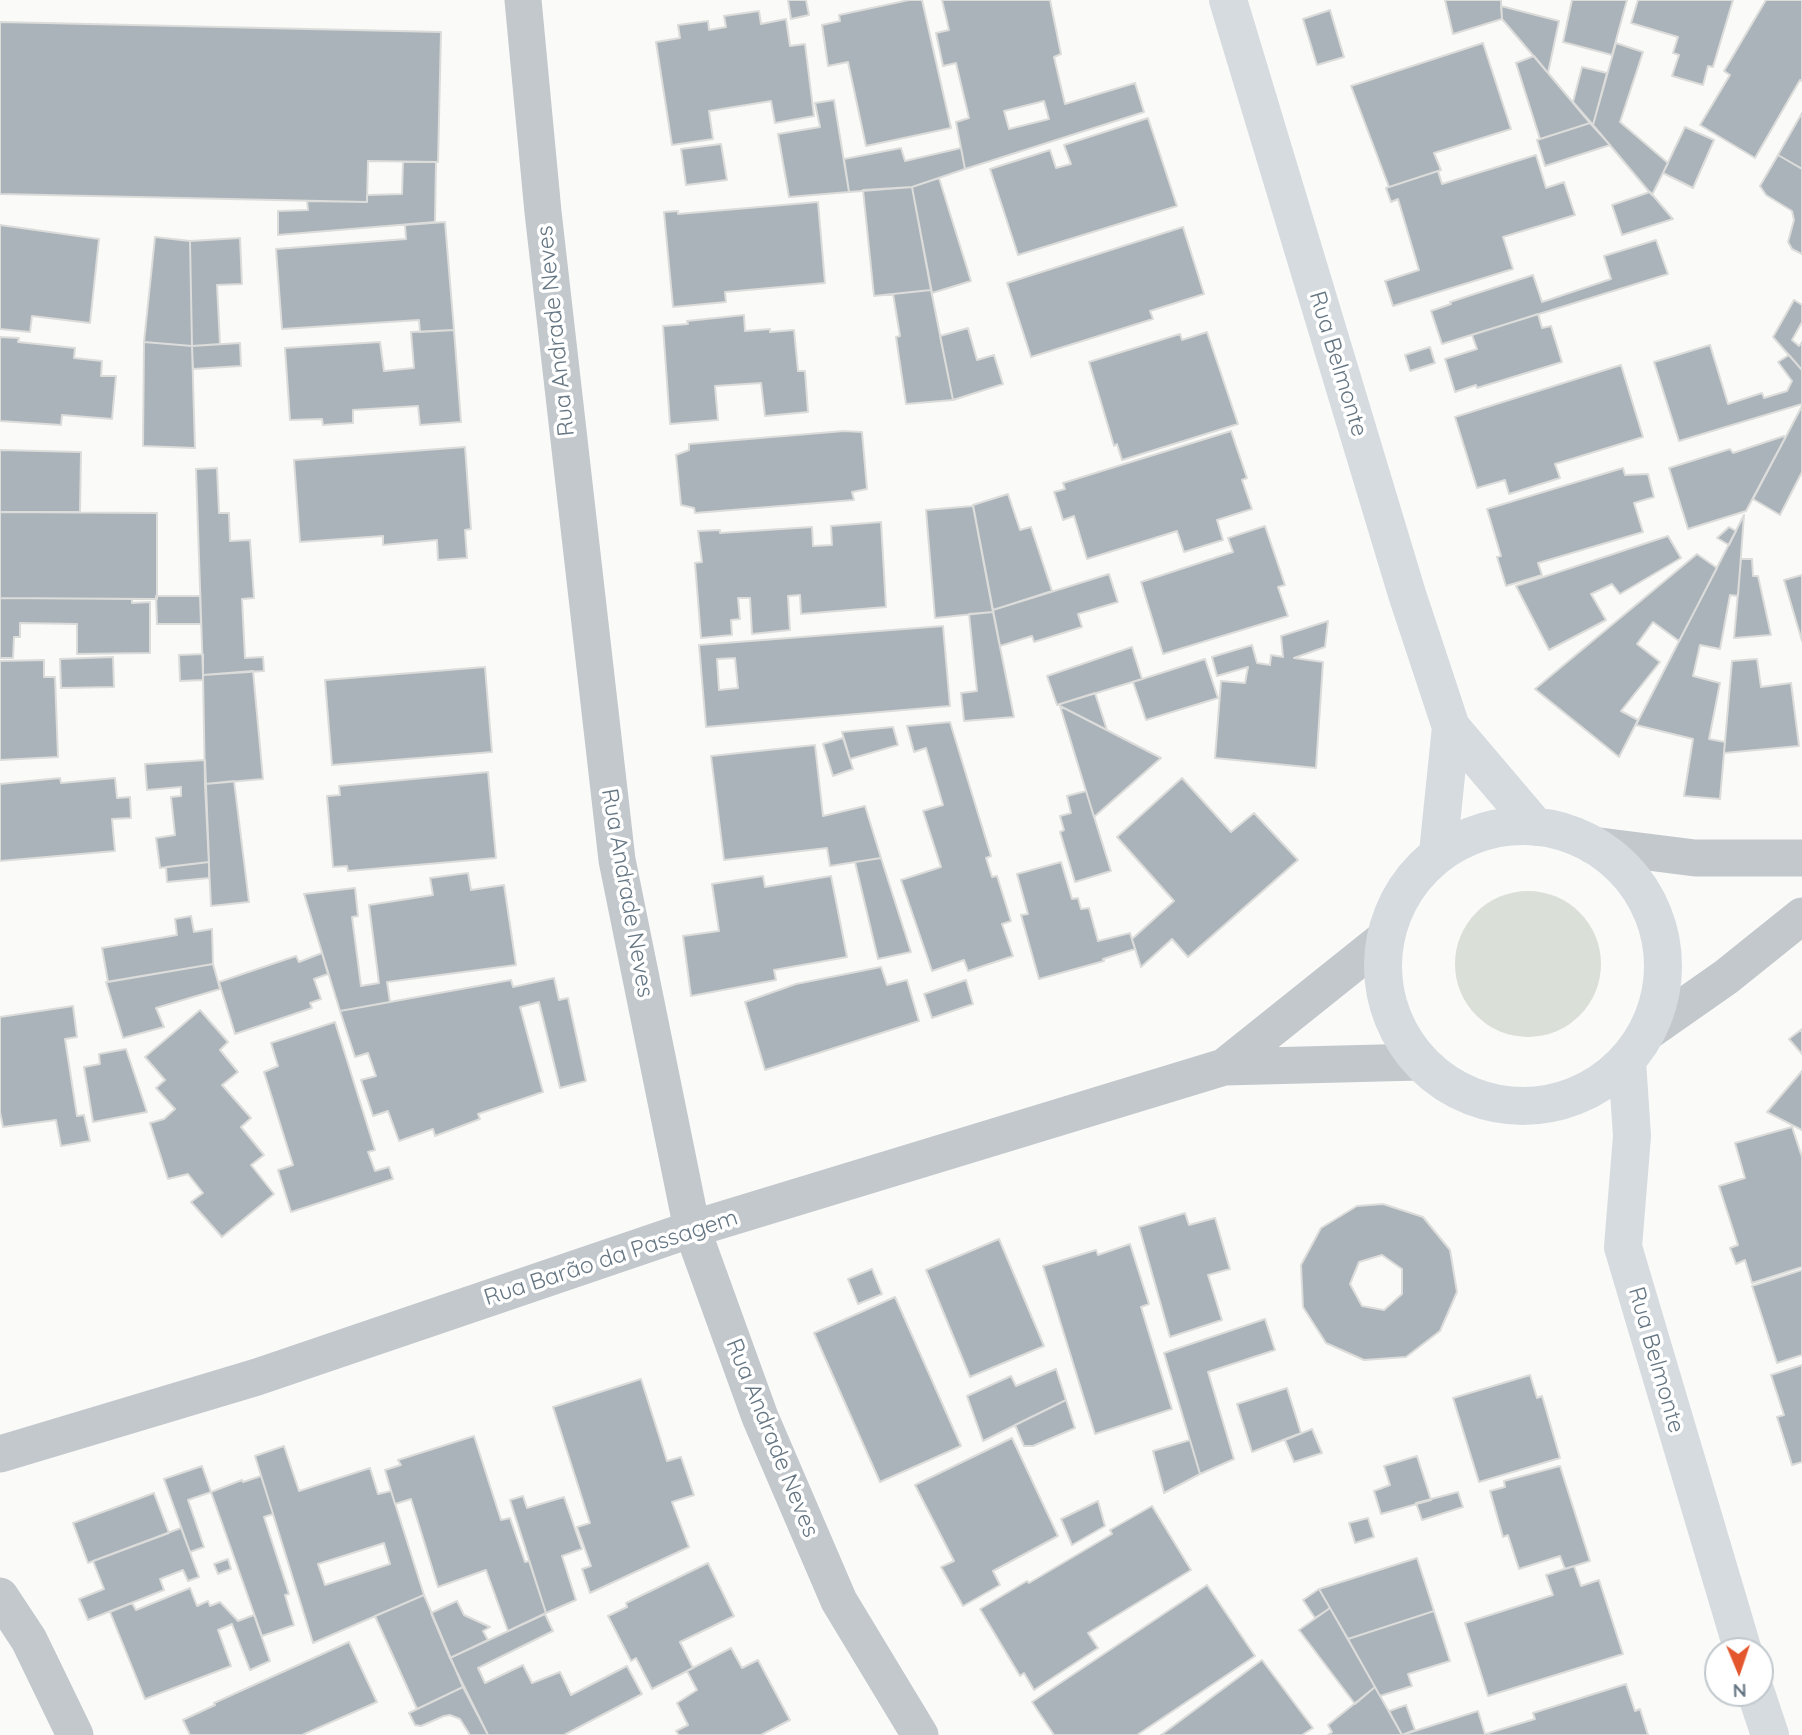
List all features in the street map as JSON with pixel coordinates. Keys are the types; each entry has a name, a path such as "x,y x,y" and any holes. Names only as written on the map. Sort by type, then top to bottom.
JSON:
{"main road":[{"name":"Rua Belmonte","path":"1228,0 1406,594 1451,727 1536,827"},
{"name":"Rua Belmonte","path":"1438,853 1451,727"},
{"path":"1536,827 1565,833 1592,845 1616,861 1636,883 1651,908 1660,936 1663,969 1659,1002 1637,1047 1602,1082 1572,1098 1540,1105 1507,1105 1475,1098 1445,1083 1419,1062 1387,1005 1384,939 1389,919 1409,883 1438,853 1485,831 1536,827"},
{"name":"Rua Belmonte","path":"1637,1047 1623,1247 1739,1637"},
{"path":"1761,1707 1770,1735"}],"street":[{"name":"Rua Andrade Neves","path":"523,0 542,212 617,860 692,1230 760,1416 839,1601 920,1735"},
{"path":"1592,845 1695,858 1802,858"},
{"path":"1637,1047 1802,916"},
{"name":"Rua Barão da Passagem","path":"1224,1067 1384,939"},
{"name":"Rua Barão da Passagem","path":"0,1454 257,1377 692,1230 1224,1067 1419,1062"},
{"path":"0,1596 14,1636 75,1735"}],"shaded area":[{"path":"1528,891 1556,896 1580,912 1596,936 1601,964 1596,992 1580,1016 1556,1032 1528,1037 1500,1032 1476,1016 1460,992 1455,964 1460,936 1476,912 1500,896"}],"building":[{"path":"788,0 806,0 809,15 791,19"},
{"path":"909,0 922,0 951,128 866,146 848,62 828,66 822,25 840,21 839,15"},
{"path":"942,0 1050,0 1061,54 1054,57 1065,104 1135,83 1144,112 965,169 956,122 969,118 956,63 943,66 936,33 949,30","holes":["1044,101 1049,119 1009,129 1004,111"]},
{"path":"1445,0 1501,0 1502,19 1453,34"},
{"path":"1572,0 1627,0 1612,55 1563,42"},
{"path":"1638,0 1733,0 1713,67 1708,66 1703,85 1672,76 1679,55 1673,53 1678,37 1631,23"},
{"path":"1766,0 1802,0 1802,81 1800,80 1755,158 1700,125 1730,75 1724,71"},
{"path":"1501,6 1559,21 1548,73 1502,19"},
{"path":"1330,10 1344,57 1317,65 1303,19"},
{"path":"759,11 761,24 786,19 790,46 805,44 814,116 775,123 771,101 709,111 713,139 672,145 656,42 680,38 678,25 708,21 709,30 726,27 724,16"},
{"path":"0,22 441,32 438,162 368,161 367,202 0,194"},
{"path":"1483,43 1511,129 1434,153 1441,170 1389,187 1351,86"},
{"path":"1616,43 1643,52 1620,122 1668,163 1652,195 1593,125"},
{"path":"1534,56 1590,123 1540,139 1516,63"},
{"path":"1582,67 1607,73 1593,125 1573,102"},
{"path":"834,100 849,192 789,197 778,134 820,127 815,103"},
{"path":"1802,113 1802,169 1778,155"},
{"path":"1148,118 1177,206 1018,255 990,169 1050,150 1056,168 1071,164 1064,145"},
{"path":"1590,123 1610,145 1545,166 1537,140"},
{"path":"1685,127 1714,140 1693,188 1663,173"},
{"path":"721,144 727,180 686,185 681,149"},
{"path":"901,148 905,161 961,148 965,169 912,187 849,192 844,159"},
{"path":"1536,155 1546,188 1564,182 1575,215 1503,237 1513,269 1393,306 1385,281 1419,270 1398,199 1391,202 1386,188 1438,171 1442,184"},
{"path":"1778,155 1802,169 1802,254 1792,249 1788,242 1794,220 1792,211 1766,195 1760,186"},
{"path":"403,162 436,162 435,222 278,235 278,211 308,210 307,201 367,202 367,195 402,194"},
{"path":"939,178 971,281 932,293 912,187"},
{"path":"912,187 931,290 874,296 863,190"},
{"path":"1650,192 1673,219 1622,235 1612,205"},
{"path":"818,202 825,283 725,292 726,302 673,307 664,212 678,211 678,214"},
{"path":"445,222 454,330 420,332 419,320 282,329 276,249 406,239 405,225"},
{"path":"0,225 99,239 90,323 32,316 30,332 0,329"},
{"path":"1183,227 1204,294 1150,311 1153,319 1031,357 1007,283"},
{"path":"155,237 190,241 192,346 144,342"},
{"path":"240,238 242,284 217,285 220,344 192,346 190,241"},
{"path":"1656,240 1668,274 1442,344 1431,311 1451,304 1450,302 1533,275 1542,302 1611,279 1604,256"},
{"path":"931,290 953,400 906,404 893,294"},
{"path":"1794,300 1802,305 1802,322 1792,340 1799,346 1802,342 1802,370 1773,337"},
{"path":"1538,314 1542,328 1551,326 1562,362 1455,392 1445,359 1477,349 1472,335"},
{"path":"744,315 745,331 794,330 798,371 805,371 808,412 765,416 761,383 715,386 718,420 670,424 663,326"},
{"path":"968,328 977,360 994,355 1003,384 953,400 940,336"},
{"path":"454,330 461,422 420,425 418,406 353,410 353,423 323,425 322,419 290,420 285,348 380,342 384,371 414,368 411,332"},
{"path":"1207,332 1238,424 1122,460 1117,444 1114,446 1089,362 1180,334 1182,340"},
{"path":"0,337 19,338 18,342 75,348 74,358 102,361 101,376 116,376 112,419 62,415 61,425 0,421"},
{"path":"144,342 192,346 195,448 143,446"},
{"path":"240,343 241,366 193,369 192,346"},
{"path":"1710,345 1728,404 1762,393 1764,398 1787,391 1792,381 1778,362 1789,355 1802,370 1802,404 1679,441 1654,362"},
{"path":"1430,347 1435,363 1410,371 1405,355"},
{"path":"1621,365 1643,437 1555,464 1560,478 1509,494 1505,480 1477,488 1455,417"},
{"path":"1802,406 1802,472 1780,515 1753,499"},
{"path":"844,431 862,432 867,489 852,492 854,500 695,513 694,508 681,505 676,455 689,450 689,444"},
{"path":"1231,431 1247,478 1242,480 1252,509 1217,520 1223,540 1184,552 1177,531 1087,559 1074,516 1063,520 1054,492 1065,489 1063,483"},
{"path":"1784,436 1746,511 1688,529 1669,468 1730,449 1733,453"},
{"path":"465,447 471,529 465,530 467,558 438,560 437,540 383,545 383,536 300,542 294,460"},
{"path":"0,450 81,452 80,512 0,512"},
{"path":"217,468 219,513 229,513 230,541 250,540 254,598 242,599 245,658 263,657 264,671 203,675 196,469"},
{"path":"1623,468 1625,475 1648,474 1654,497 1634,503 1643,532 1538,563 1542,575 1506,586 1497,557 1501,556 1487,509"},
{"path":"1008,494 1020,530 1031,527 1052,591 993,610 973,505"},
{"path":"973,506 993,612 935,618 926,510"},
{"path":"0,512 157,513 157,599 0,598"},
{"path":"1744,515 1738,596 1730,595 1720,649 1700,645 1693,676 1720,683 1709,739 1725,742 1720,799 1684,796 1693,739 1636,725"},
{"path":"881,522 886,607 801,614 800,595 788,596 790,630 752,634 750,598 738,598 740,619 731,620 732,635 701,638 695,563 702,562 698,531 720,530 720,533 812,527 813,546 832,545 831,526"},
{"path":"1265,526 1285,585 1278,587 1288,616 1163,654 1141,582 1233,552 1228,538"},
{"path":"1729,527 1736,531 1729,545 1717,538"},
{"path":"1668,536 1681,558 1620,594 1612,584 1591,594 1606,620 1549,650 1516,586"},
{"path":"1697,554 1717,568 1679,641 1653,622 1637,644 1660,662 1621,711 1638,720 1619,757 1535,689"},
{"path":"1741,559 1752,559 1753,576 1758,576 1771,635 1734,638"},
{"path":"1109,574 1118,602 1078,614 1082,627 1034,642 1032,636 1000,646 993,610"},
{"path":"1802,575 1802,641 1784,580"},
{"path":"156,596 200,596 201,624 157,624"},
{"path":"0,598 132,599 132,603 150,602 150,653 77,654 77,624 20,623 20,637 14,637 13,658 0,658"},
{"path":"993,612 1014,717 964,721 961,693 977,691 969,614"},
{"path":"1328,621 1325,647 1294,658 1323,662 1316,768 1215,758 1221,681 1245,683 1248,667 1217,676 1212,657 1252,645 1257,663 1270,665 1271,655 1283,657 1281,636"},
{"path":"943,626 950,706 706,727 699,645","holes":["735,658 738,688 719,690 717,659"]},
{"path":"1132,647 1142,679 1057,705 1047,676"},
{"path":"203,654 203,680 180,681 179,655"},
{"path":"113,657 114,687 61,688 60,659"},
{"path":"1205,659 1218,698 1146,720 1133,682"},
{"path":"1757,659 1761,687 1791,683 1799,746 1724,753 1732,661"},
{"path":"44,660 44,677 55,677 58,757 0,760 0,661"},
{"path":"485,667 492,752 332,765 325,680"},
{"path":"253,671 263,779 205,784 203,675"},
{"path":"1095,693 1107,730 1060,706"},
{"path":"1060,706 1161,758 1094,817 1079,768"},
{"path":"950,722 991,856 986,858 992,877 997,876 1011,921 1002,924 1013,956 968,971 964,960 932,971 901,880 941,867 923,811 943,805 926,748 914,752 907,726"},
{"path":"893,727 898,745 850,759 842,732"},
{"path":"843,738 853,769 833,776 823,744"},
{"path":"815,745 823,816 865,806 881,858 830,866 827,848 724,860 711,756"},
{"path":"205,760 209,862 160,868 156,838 175,835 171,797 181,796 181,787 147,790 145,764"},
{"path":"488,772 496,858 348,871 347,866 333,867 327,796 340,795 339,786"},
{"path":"60,778 61,783 115,778 117,798 130,797 131,818 112,819 115,851 0,861 0,784"},
{"path":"1182,778 1231,832 1254,813 1298,860 1188,957 1172,939 1141,967 1132,939 1174,901 1117,837"},
{"path":"234,781 249,902 211,906 205,784"},
{"path":"1086,791 1111,871 1075,882 1060,832 1064,830 1060,816 1071,813 1067,796"},
{"path":"881,858 911,952 878,959 855,862"},
{"path":"209,862 209,878 167,882 166,867"},
{"path":"1061,862 1072,899 1078,898 1081,909 1089,908 1098,941 1130,933 1135,949 1103,959 1104,961 1039,979 1021,915 1028,914 1017,874"},
{"path":"468,873 471,890 504,885 516,965 387,982 390,1002 340,1011 304,894 355,888 358,916 352,917 361,986 379,983 369,905 433,895 430,878"},
{"path":"763,876 765,887 831,876 847,957 774,970 776,980 691,996 683,936 719,931 712,884"},
{"path":"191,916 194,932 212,929 213,964 108,982 102,948 177,935 175,919"},
{"path":"322,953 328,974 314,979 321,999 310,1003 312,1008 235,1034 219,982 296,956 299,962"},
{"path":"213,964 220,989 156,1008 164,1027 123,1038 106,982"},
{"path":"881,967 887,985 907,980 919,1021 765,1070 745,1002 796,984"},
{"path":"554,978 559,1000 568,998 586,1081 560,1088 539,1002 520,1007 543,1092 478,1114 480,1119 435,1136 433,1129 399,1141 388,1111 373,1116 361,1080 376,1076 368,1053 355,1057 340,1011 511,980 513,987"},
{"path":"966,980 973,1004 932,1018 924,994"},
{"path":"73,1006 77,1037 65,1039 77,1116 84,1115 90,1141 61,1146 56,1120 3,1127 0,1112 0,1017"},
{"path":"200,1010 228,1042 220,1050 238,1072 222,1085 251,1118 241,1127 264,1155 251,1165 274,1194 222,1237 191,1202 203,1193 188,1174 168,1179 150,1123 164,1119 175,1109 156,1088 165,1080 145,1057"},
{"path":"335,1022 375,1150 368,1152 375,1171 389,1167 393,1179 291,1212 278,1170 293,1165 264,1072 278,1066 271,1043"},
{"path":"1802,1029 1802,1054 1789,1039"},
{"path":"126,1049 147,1112 93,1122 84,1067 100,1064 99,1054"},
{"path":"1802,1071 1802,1130 1767,1112"},
{"path":"1792,1127 1802,1157 1802,1267 1752,1283 1745,1260 1736,1264 1730,1248 1738,1245 1719,1186 1745,1178 1735,1143"},
{"path":"1383,1204 1423,1217 1450,1250 1457,1292 1440,1331 1406,1357 1364,1360 1326,1343 1303,1307 1301,1265 1321,1228 1357,1206","holes":["1382,1255 1402,1269 1402,1294 1384,1310 1362,1306 1350,1284 1359,1262"]},
{"path":"1185,1213 1189,1225 1215,1218 1230,1269 1208,1275 1222,1320 1170,1337 1139,1227"},
{"path":"999,1239 1044,1346 970,1377 926,1270"},
{"path":"1130,1244 1149,1304 1141,1307 1172,1409 1095,1434 1043,1266 1096,1250 1098,1255"},
{"path":"872,1269 882,1294 858,1304 848,1279"},
{"path":"1802,1270 1802,1355 1777,1363 1752,1286"},
{"path":"895,1297 961,1446 880,1482 814,1333"},
{"path":"1265,1319 1275,1350 1208,1372 1234,1459 1200,1474 1164,1353"},
{"path":"1802,1365 1802,1462 1792,1465 1777,1417 1784,1415 1771,1375"},
{"path":"1056,1369 1066,1400 983,1441 967,1396 1011,1376 1016,1386"},
{"path":"1530,1375 1537,1398 1542,1396 1560,1458 1479,1482 1453,1398"},
{"path":"641,1379 667,1461 681,1457 694,1495 672,1502 689,1547 590,1593 582,1569 591,1566 577,1527 590,1523 553,1407"},
{"path":"1287,1388 1301,1433 1252,1452 1237,1404"},
{"path":"1066,1400 1075,1428 1033,1446 1024,1446 1015,1425"},
{"path":"1312,1429 1322,1453 1294,1462 1285,1440"},
{"path":"474,1436 501,1520 510,1518 525,1562 529,1561 546,1613 508,1631 486,1570 438,1587 411,1499 395,1504 385,1470 401,1465 398,1460"},
{"path":"1012,1438 1058,1536 993,1571 1000,1585 963,1606 941,1567 954,1561 915,1485"},
{"path":"1190,1440 1200,1474 1164,1493 1153,1451"},
{"path":"284,1446 299,1491 370,1468 378,1494 391,1491 424,1595 313,1643 255,1456","holes":["384,1543 390,1564 325,1585 318,1564"]},
{"path":"1417,1456 1431,1500 1381,1514 1374,1491 1390,1485 1384,1466"},
{"path":"202,1466 211,1492 188,1500 204,1547 190,1552 164,1479"},
{"path":"1560,1466 1590,1561 1565,1569 1560,1556 1519,1569 1508,1535 1503,1537 1490,1491 1505,1487 1504,1481"},
{"path":"261,1476 273,1514 264,1517 289,1594 285,1595 294,1625 262,1636 211,1492"},
{"path":"1458,1492 1463,1507 1422,1520 1416,1503"},
{"path":"154,1493 169,1533 88,1563 73,1523"},
{"path":"523,1496 527,1508 564,1497 582,1549 562,1556 576,1600 546,1613 510,1500"},
{"path":"1098,1501 1105,1526 1072,1545 1061,1519"},
{"path":"1152,1506 1191,1570 1088,1633 1098,1648 1034,1690 1024,1673 1020,1676 980,1609 1112,1534 1110,1530"},
{"path":"1368,1518 1374,1537 1355,1543 1349,1523"},
{"path":"181,1528 199,1577 188,1581 183,1570 160,1579 164,1590 88,1620 79,1599 104,1589 93,1561"},
{"path":"1417,1558 1434,1611 1348,1639 1319,1589"},
{"path":"228,1559 231,1569 218,1574 214,1564"},
{"path":"708,1563 734,1616 680,1642 693,1668 652,1689 636,1658 631,1661 608,1616 627,1607 626,1603"},
{"path":"1574,1566 1581,1586 1599,1580 1623,1654 1488,1696 1465,1623 1553,1595 1546,1575"},
{"path":"1207,1585 1255,1656 1137,1735 1054,1735 1032,1702"},
{"path":"190,1588 197,1606 208,1601 210,1606 220,1602 238,1621 254,1615 270,1661 250,1670 232,1624 218,1630 231,1666 145,1699 110,1612 132,1603 136,1610"},
{"path":"1319,1589 1330,1608 1315,1618 1303,1600"},
{"path":"424,1595 463,1687 417,1709 375,1616"},
{"path":"457,1601 464,1615 490,1627 483,1631 488,1640 450,1658 431,1613"},
{"path":"1330,1608 1375,1687 1355,1704 1299,1630"},
{"path":"1434,1611 1450,1661 1408,1674 1412,1686 1380,1696 1348,1639"},
{"path":"545,1614 553,1631 478,1668 485,1683 523,1665 532,1683 560,1672 571,1695 627,1666 642,1694 564,1735 488,1735 450,1658"},
{"path":"349,1642 377,1702 302,1735 190,1735 183,1720 215,1705 214,1703"},
{"path":"731,1648 742,1668 758,1660 790,1720 761,1735 679,1735 676,1731 688,1725 677,1703 697,1690 687,1671"},
{"path":"1262,1660 1313,1728 1302,1735 1161,1735"},
{"path":"1626,1684 1635,1711 1640,1709 1648,1735 1402,1735 1478,1711 1485,1734 1535,1719 1533,1713"},
{"path":"463,1687 488,1735 470,1735 460,1719 450,1715 421,1726 415,1725 409,1713"},
{"path":"1375,1687 1402,1735 1328,1735 1332,1732 1328,1725"},
{"path":"1406,1705 1415,1730 1402,1735 1389,1711"}]}
